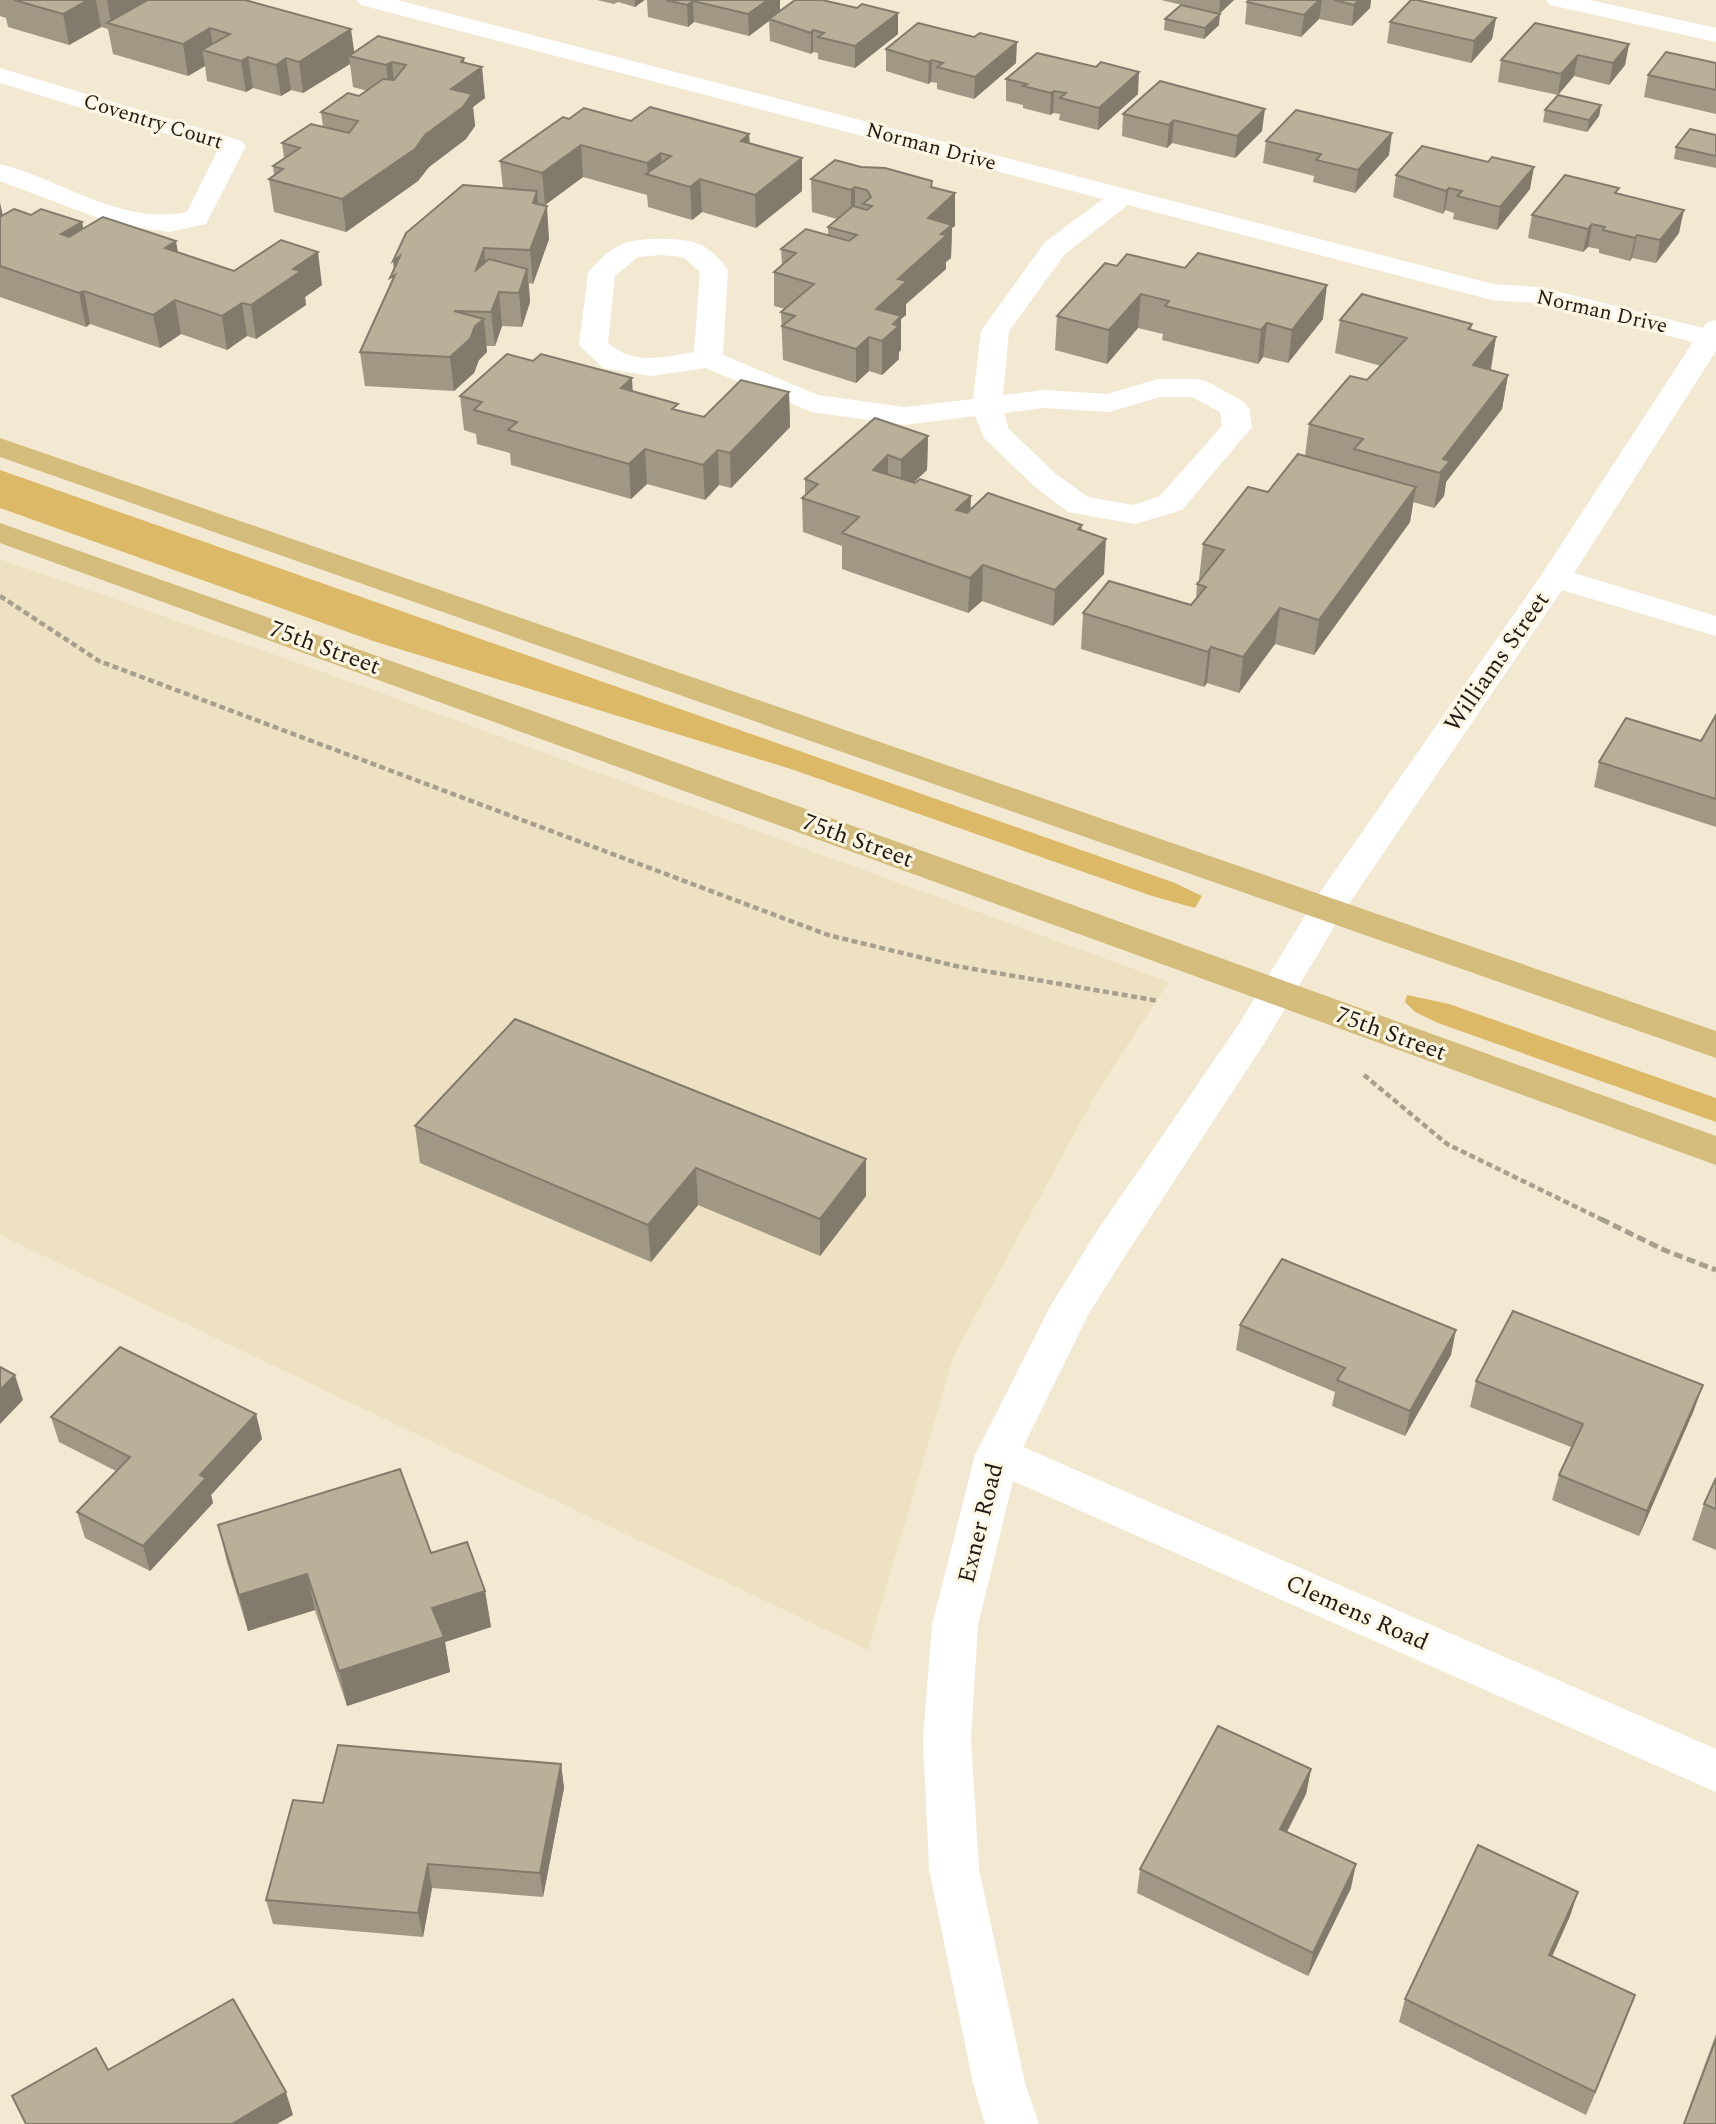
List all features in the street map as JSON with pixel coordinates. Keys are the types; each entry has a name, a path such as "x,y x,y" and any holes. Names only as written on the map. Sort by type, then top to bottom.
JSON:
{"main road":[{"path":"0,447 1716,1045"},
{"name":"75th Street","path":"0,532 561,732 1716,1151"}],"street":[{"name":"Norman Drive","path":"369,0 1492,292 1523,312 1708,341"},
{"path":"1558,0 1716,35"},
{"name":"Coventry Court","path":"0,75 233,146 197,218 169,224 114,216 0,172"},
{"path":"708,359 715,270 691,250 661,247 630,250 602,273 593,345 613,362 652,368 708,359 812,403 904,416 987,407 1044,399 1109,403 1158,388 1198,387 1234,408 1237,427 1171,503 1135,515 1079,505 1045,480 995,432 987,407 995,331 1055,248 1122,197"},
{"name":"Williams Street","path":"1276,992 1327,909 1555,578 1708,341"},
{"path":"1555,578 1716,626"},
{"name":"Exner Road","path":"1012,2124 996,2069 954,1870 947,1739 955,1625 997,1455 1028,1389 1071,1307 1276,992"},
{"name":"Clemens Road","path":"997,1455 1716,1771"}],"path":[{"path":"0,596 99,661 828,935 956,966 1165,1003"},
{"path":"1354,1067 1447,1144 1664,1250 1716,1270"}],"shaded area":[{"path":"0,470 1175,883 1202,896 1195,908 1152,896 791,769 373,641 0,508"},
{"path":"0,559 343,679 1169,982 1098,1090 954,1355 868,1650 0,1235"},
{"path":"1407,995 1449,1004 1716,1098 1716,1122 1438,1023 1415,1012 1405,1002"}],"building":[{"path":"14,0 88,0 63,14"},
{"path":"148,0 245,0 351,29 299,62 286,58 276,65 248,57 241,61 202,50 230,34 210,28 183,44 107,23"},
{"path":"666,0 768,0 748,14 693,1 687,5"},
{"path":"795,0 822,0 857,8 862,4 898,13 855,46 818,37 824,33 813,30 811,33 769,19"},
{"path":"1319,0 1304,15 1247,2"},
{"path":"1334,0 1359,0 1354,5"},
{"path":"1411,0 1496,18 1474,41 1390,22"},
{"path":"1181,5 1220,14 1205,28 1165,19"},
{"path":"918,23 974,37 980,33 1017,42 975,77 937,67 943,63 932,60 929,62 886,49"},
{"path":"1535,23 1629,44 1613,63 1578,55 1561,74 1501,60"},
{"path":"378,36 464,58 461,62 482,67 451,89 472,94 463,107 425,135 415,149 342,199 269,179 283,169 273,166 300,148 282,143 311,124 349,133 358,121 321,112 348,93 359,96 383,79 394,80 406,65 392,62 386,65 349,56"},
{"path":"1666,52 1716,63 1716,90 1648,75"},
{"path":"1037,53 1096,67 1101,62 1139,72 1099,108 1060,98 1066,93 1051,93 1006,79"},
{"path":"1160,81 1265,109 1237,136 1174,120 1169,125 1123,114"},
{"path":"1558,95 1601,105 1589,120 1545,110"},
{"path":"650,107 749,134 741,141 802,158 755,195 700,179 690,187 646,174 671,156 661,153 647,163 581,145 542,173 500,161 563,117 569,119 584,108 631,121"},
{"path":"1296,110 1392,133 1358,170 1316,160 1321,154 1266,141"},
{"path":"1690,129 1716,135 1716,156 1676,147"},
{"path":"1422,146 1488,162 1492,157 1534,167 1500,207 1457,196 1462,191 1449,188 1446,191 1396,175"},
{"path":"835,160 861,167 885,168 932,181 931,187 955,193 928,218 952,225 941,234 947,235 898,279 907,281 876,309 901,316 893,324 899,326 882,341 869,337 856,349 782,326 795,316 781,312 814,284 774,272 796,253 781,249 806,229 849,241 857,235 828,227 853,206 867,210 872,206 863,204 871,197 867,190 855,187 851,190 811,179"},
{"path":"1565,175 1619,188 1615,193 1684,210 1660,240 1637,235 1635,238 1603,230 1605,227 1592,224 1588,229 1532,215"},
{"path":"463,185 537,191 533,203 547,206 530,250 484,248 476,270 489,259 527,269 519,293 499,292 491,312 454,311 484,319 475,326 470,339 450,357 360,352 395,275 390,278 400,256 393,261 406,233"},
{"path":"14,209 31,215 41,209 82,222 61,234 69,237 103,217 176,241 165,248 234,271 281,240 318,252 293,269 301,271 251,305 242,303 222,316 175,300 153,315 0,266 0,217"},
{"path":"1198,253 1327,285 1292,330 1267,323 1261,330 1165,306 1169,301 1141,294 1109,330 1057,316 1105,263 1117,266 1127,254 1185,268"},
{"path":"1362,294 1472,324 1468,329 1496,337 1473,365 1508,375 1443,459 1450,461 1440,473 1354,449 1363,439 1309,424 1350,376 1367,380 1407,338 1340,320"},
{"path":"507,354 533,361 541,354 632,378 621,388 678,404 672,409 704,417 741,380 789,392 730,453 718,450 703,465 645,449 629,464 508,430 517,422 474,410 482,402 460,396"},
{"path":"875,418 928,436 901,460 888,455 873,470 915,483 920,479 971,496 956,510 967,513 988,493 1082,525 1078,529 1106,539 1055,590 983,565 970,578 842,533 859,517 802,498 818,484 805,479"},
{"path":"1298,454 1416,487 1319,620 1280,608 1243,657 1211,647 1208,652 1083,613 1109,581 1191,605 1206,587 1197,584 1224,550 1203,544 1248,487 1268,492"},
{"path":"1716,715 1716,799 1599,762 1626,718 1701,741"},
{"path":"515,1019 866,1159 820,1219 696,1168 648,1225 415,1126"},
{"path":"1282,1259 1456,1330 1410,1411 1337,1380 1345,1368 1240,1325"},
{"path":"1513,1311 1703,1385 1647,1511 1559,1475 1583,1424 1476,1381"},
{"path":"120,1347 256,1414 200,1475 206,1478 143,1546 77,1512 130,1457 51,1417"},
{"path":"0,1367 15,1375 0,1390"},
{"path":"400,1469 431,1553 467,1542 485,1591 432,1608 444,1637 339,1671 307,1574 239,1595 218,1525"},
{"path":"1716,1478 1716,1509 1704,1504"},
{"path":"1218,1726 1311,1769 1280,1829 1356,1864 1313,1953 1140,1869"},
{"path":"338,1745 561,1764 540,1873 428,1864 418,1913 266,1900 293,1800 323,1803"},
{"path":"1478,1845 1578,1892 1549,1955 1635,1995 1595,2092 1405,1999"},
{"path":"233,1999 286,2092 232,2124 26,2124 12,2096 96,2048 108,2070"},
{"path":"1716,2039 1716,2124 1684,2124"}]}
